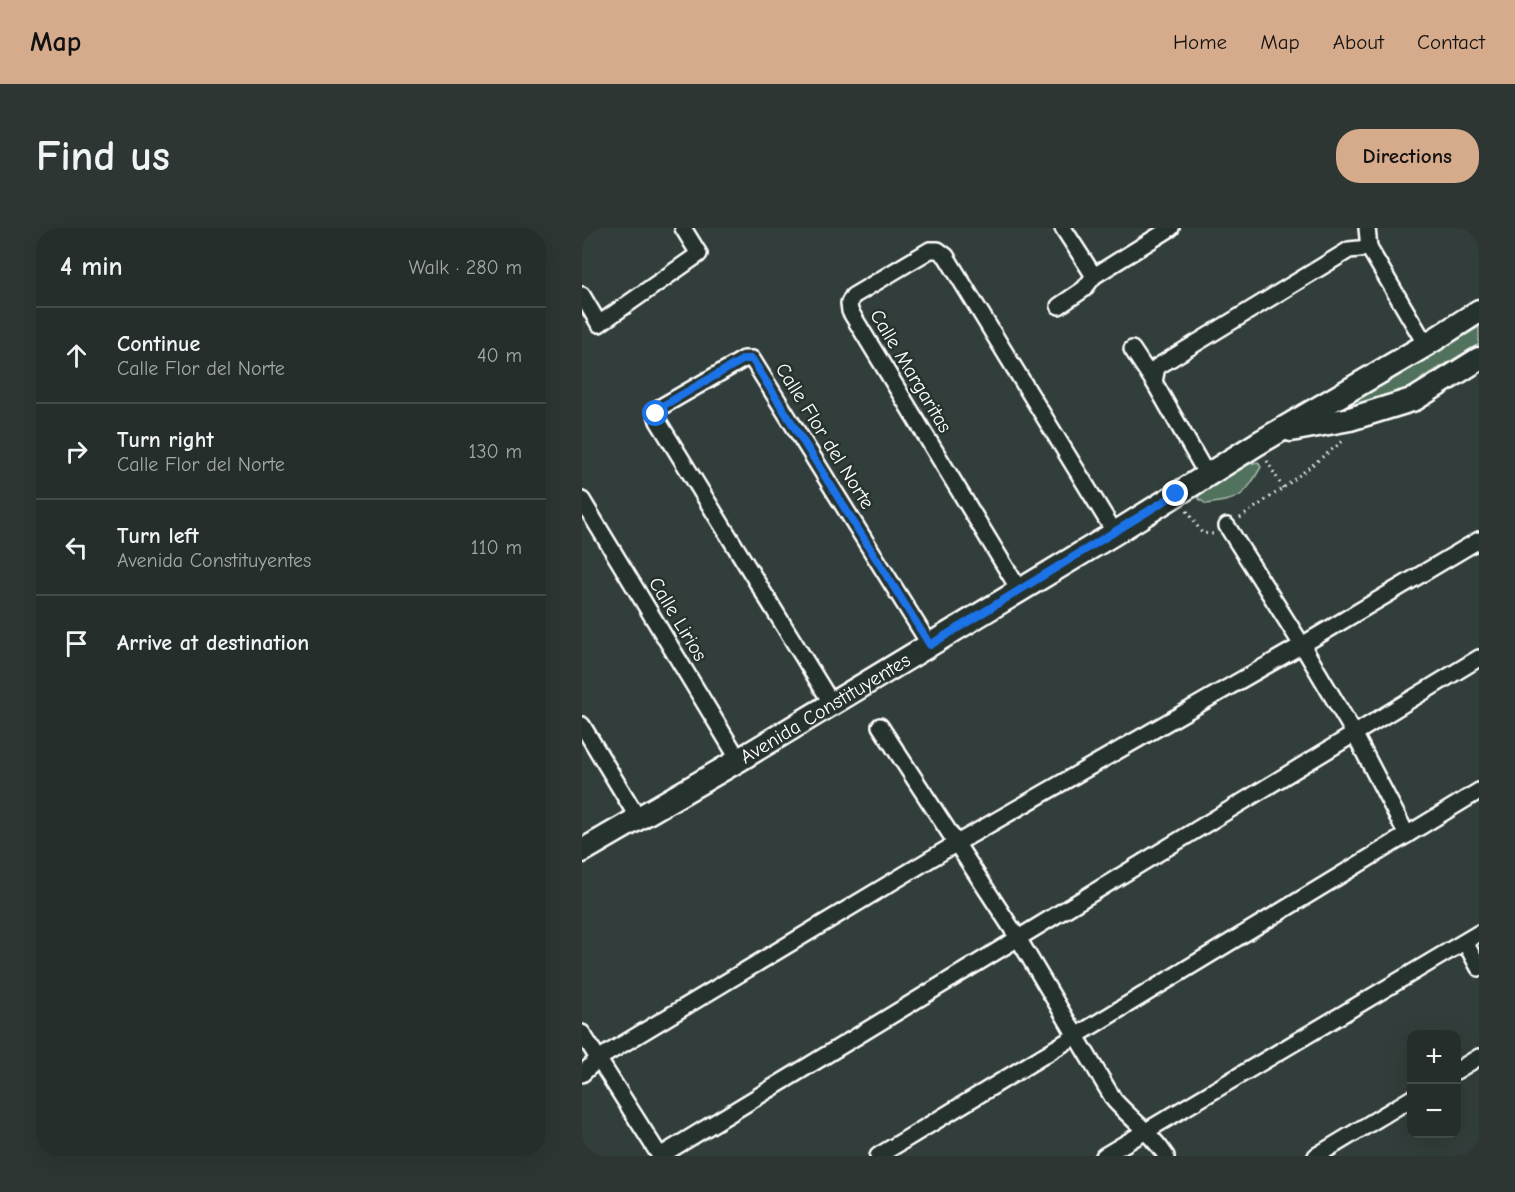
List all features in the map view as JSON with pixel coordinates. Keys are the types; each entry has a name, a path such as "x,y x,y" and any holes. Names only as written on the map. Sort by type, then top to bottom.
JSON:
{"main road":[{"name":"Avenida Constituyentes","path":"582,851 739,760 1020,591 1257,444 1426,345 1479,311"},
{"name":"Avenida Constituyentes","path":"1281,431 1350,420 1414,399 1479,359"}],"street":[{"path":"582,296 599,324 699,254 682,228"},
{"path":"1063,228 1094,276"},
{"path":"1059,306 1084,289 1094,276 1171,228"},
{"path":"1367,228 1369,248 1426,345"},
{"path":"1154,382 1158,367 1349,250 1369,248"},
{"name":"Calle Margaritas","path":"1020,591 850,311 849,303 853,296 930,250 938,250 946,256 1115,533"},
{"path":"1132,349 1154,382 1207,475"},
{"name":"Calle Flor del Norte","path":"832,704 658,421 656,414 659,408 744,359 752,359 930,645"},
{"name":"Calle Lirios","path":"582,500 739,760"},
{"path":"1227,526 1302,645 1354,734 1407,835"},
{"path":"582,1074 598,1059 957,843 1302,645 1479,540"},
{"path":"582,1033 660,1156 1479,658"},
{"path":"582,725 638,818"},
{"path":"880,726 1018,938 1114,1100 1146,1131 1166,1156"},
{"path":"878,1156 1479,791"},
{"path":"1104,1156 1479,933"},
{"path":"1465,942 1479,968"},
{"path":"1461,1068 1479,1057"},
{"path":"1316,1156 1407,1101"}],"path":[{"path":"1176,494 1202,532 1211,535 1283,488 1346,438"},
{"path":"1257,444 1283,488"}],"green space":[{"path":"1479,327 1479,344 1422,378 1409,393 1388,401 1344,408"},
{"path":"1258,462 1261,467 1250,485 1240,495 1206,504 1198,498 1200,493 1249,464"}],"route":[{"path":"656,414 659,408 744,359 752,359 930,645 1176,494"}]}
